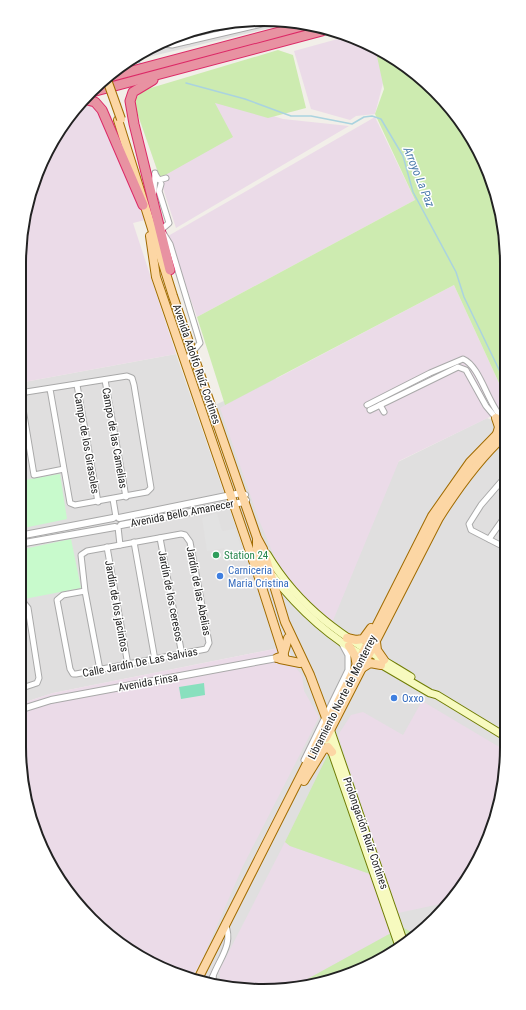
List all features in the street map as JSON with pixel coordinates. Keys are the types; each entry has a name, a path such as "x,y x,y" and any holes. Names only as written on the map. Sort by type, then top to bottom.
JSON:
{"highway":[{"path":"119,75 294,28"},
{"path":"101,90 173,72 317,33"},
{"path":"132,65 168,62"},
{"path":"170,270 134,124 131,98 133,92 139,88 173,72"},
{"path":"90,101 95,102 102,110 143,205"}],"main road":[{"name":"Avenida Adolfo Ruíz Cortines","path":"108,84 157,247 194,350 218,423 246,498 257,538 263,549 285,622 308,669 326,726"},
{"path":"106,86 119,120"},
{"name":"Avenida Adolfo Ruíz Cortines","path":"119,120 192,336 194,350"},
{"path":"143,205 150,234 155,272 260,578 279,637 282,658"},
{"path":"171,322 184,350 189,353 194,350 263,549 285,583 314,613 367,654 430,693 437,695 500,733"},
{"path":"204,416 218,423"},
{"path":"496,434 500,426"},
{"name":"Libramiento Norte de Monterrey","path":"200,975 226,927 326,726 367,654 432,516 456,481 500,428"},
{"path":"492,448 493,443 500,436"},
{"path":"260,561 307,615 339,640 366,643 374,639 439,518 456,492 492,448 500,441"},
{"name":"Avenida Adolfo Ruíz Cortines","path":"257,538 257,550 270,589 288,638 326,726"},
{"path":"350,642 360,640 366,636 386,598 405,571"},
{"path":"260,578 270,589"},
{"path":"282,658 288,638"},
{"path":"374,639 382,663"},
{"path":"350,642 359,667 370,663 382,663"},
{"path":"282,658 300,663"},
{"path":"302,785 326,726"},
{"name":"Prolongación Ruíz Cortines","path":"326,726 332,752 400,939"},
{"name":"Prolongación Ruíz Cortines","path":"326,726 400,939"},
{"path":"204,976 226,927 302,785 324,749 328,747 332,752"}],"street":[{"path":"168,46 236,28"},
{"path":"153,197 154,173 159,180 166,178"},
{"path":"161,184 159,191 169,223 162,229 162,231 163,235 169,240 200,343 185,361"},
{"path":"500,417 472,366 462,360 430,373 368,408 380,405 458,367 466,370 486,406 500,418"},
{"path":"26,392 50,390 126,376 132,378 151,486 150,490 126,497 72,505 69,500 50,390"},
{"name":"Campo de las Camelias","path":"105,380 126,497"},
{"name":"Campo de los Girasoles","path":"77,385 98,502"},
{"path":"380,405 384,412"},
{"path":"26,427 34,475 64,469"},
{"path":"500,483 469,522 469,529 500,545"},
{"name":"Avenida Bello Amanecer","path":"26,534 188,504 246,498"},
{"path":"113,499 120,545"},
{"name":"Avenida Bello Amanecer","path":"26,542 178,514 232,500"},
{"path":"188,504 190,511"},
{"path":"176,506 178,514"},
{"path":"116,517 112,524 118,526"},
{"path":"489,539 500,523"},
{"path":"33,533 35,541"},
{"name":"Jardín de las Abelias","path":"160,538 184,535 190,542 209,643 206,649"},
{"path":"100,670 85,591 81,555 87,551 160,538"},
{"name":"Jardín de los ceresos","path":"160,538 182,655"},
{"path":"134,542 155,660"},
{"name":"Jardín de los jacintos","path":"107,547 128,665"},
{"name":"Calle Jardín De Las Salvias","path":"85,591 63,595 57,600 70,669 73,674 182,655 206,649"},
{"path":"26,606 28,608 39,678 37,683 26,687"},
{"path":"326,726 348,666 346,649 339,640"},
{"name":"Avenida Finsa","path":"26,708 51,700 282,658"},
{"path":"213,976 228,943 226,927"}],"shaded area":[{"path":"275,27 145,58 172,44 202,34 232,28"},
{"path":"338,39 368,50 398,68 383,83 375,114 356,116 350,120 311,109 294,51"},
{"path":"178,86 283,119 349,126 176,228 135,103"},
{"path":"86,106 90,106 98,111 145,220 133,223 176,354 26,382 26,263 28,232 34,202 50,158 66,131"},
{"path":"375,117 415,200 197,317 168,236"},
{"path":"454,285 500,385 500,412 399,461 332,623 300,595 277,563 259,520 220,408"},
{"path":"176,354 279,648 53,693 26,702 26,382"},
{"path":"276,378 337,492 487,418 500,423 500,747 498,778 492,808 482,838 468,866 451,891 431,915 407,935 382,952 354,966 324,976 294,982 263,984 232,982 201,976 205,958 99,803 304,691 266,588 208,408"},
{"path":"217,513 222,531 235,529 244,555 227,558 224,548 207,551 202,518"},
{"path":"279,648 302,675 304,691 319,717 243,866 201,962 194,973 172,966 144,952 119,935 95,915 66,879 50,852 34,808 28,778 26,702 53,693"},
{"path":"422,701 500,747 498,778 492,808 476,852 460,879 440,904 398,913 338,735 351,715 363,712 403,735"},
{"path":"285,842 290,846 370,874 391,933 307,979 294,982 263,984 232,982 220,980 219,971"}],"green space":[{"path":"278,50 293,55 306,108 268,118 215,103 233,137 160,178 133,101 144,90"},
{"path":"377,55 395,66 431,95 460,131 476,158 482,172 492,202 498,232 500,263 500,385 454,285 225,405 197,317 415,200 375,114 384,89"},
{"path":"60,474 67,519 26,528 26,480"},
{"path":"71,539 81,588 26,599 26,549"},
{"path":"204,683 205,695 181,699 179,687"},
{"path":"330,750 370,874 290,846 285,842"},
{"path":"402,927 411,932 395,944 368,960 324,976 307,979"}],"waterway":[{"name":"Arroyo La Paz","path":"186,83 245,99 291,116 311,116 352,124 364,117 372,116 381,119 403,156 413,192 456,272 464,297 500,372"}],"place":[{"name":"Station 24","path":"216,555"},
{"name":"Carniceria Maria Cristina","path":"220,576"},
{"name":"Oxxo","path":"394,698"}]}
